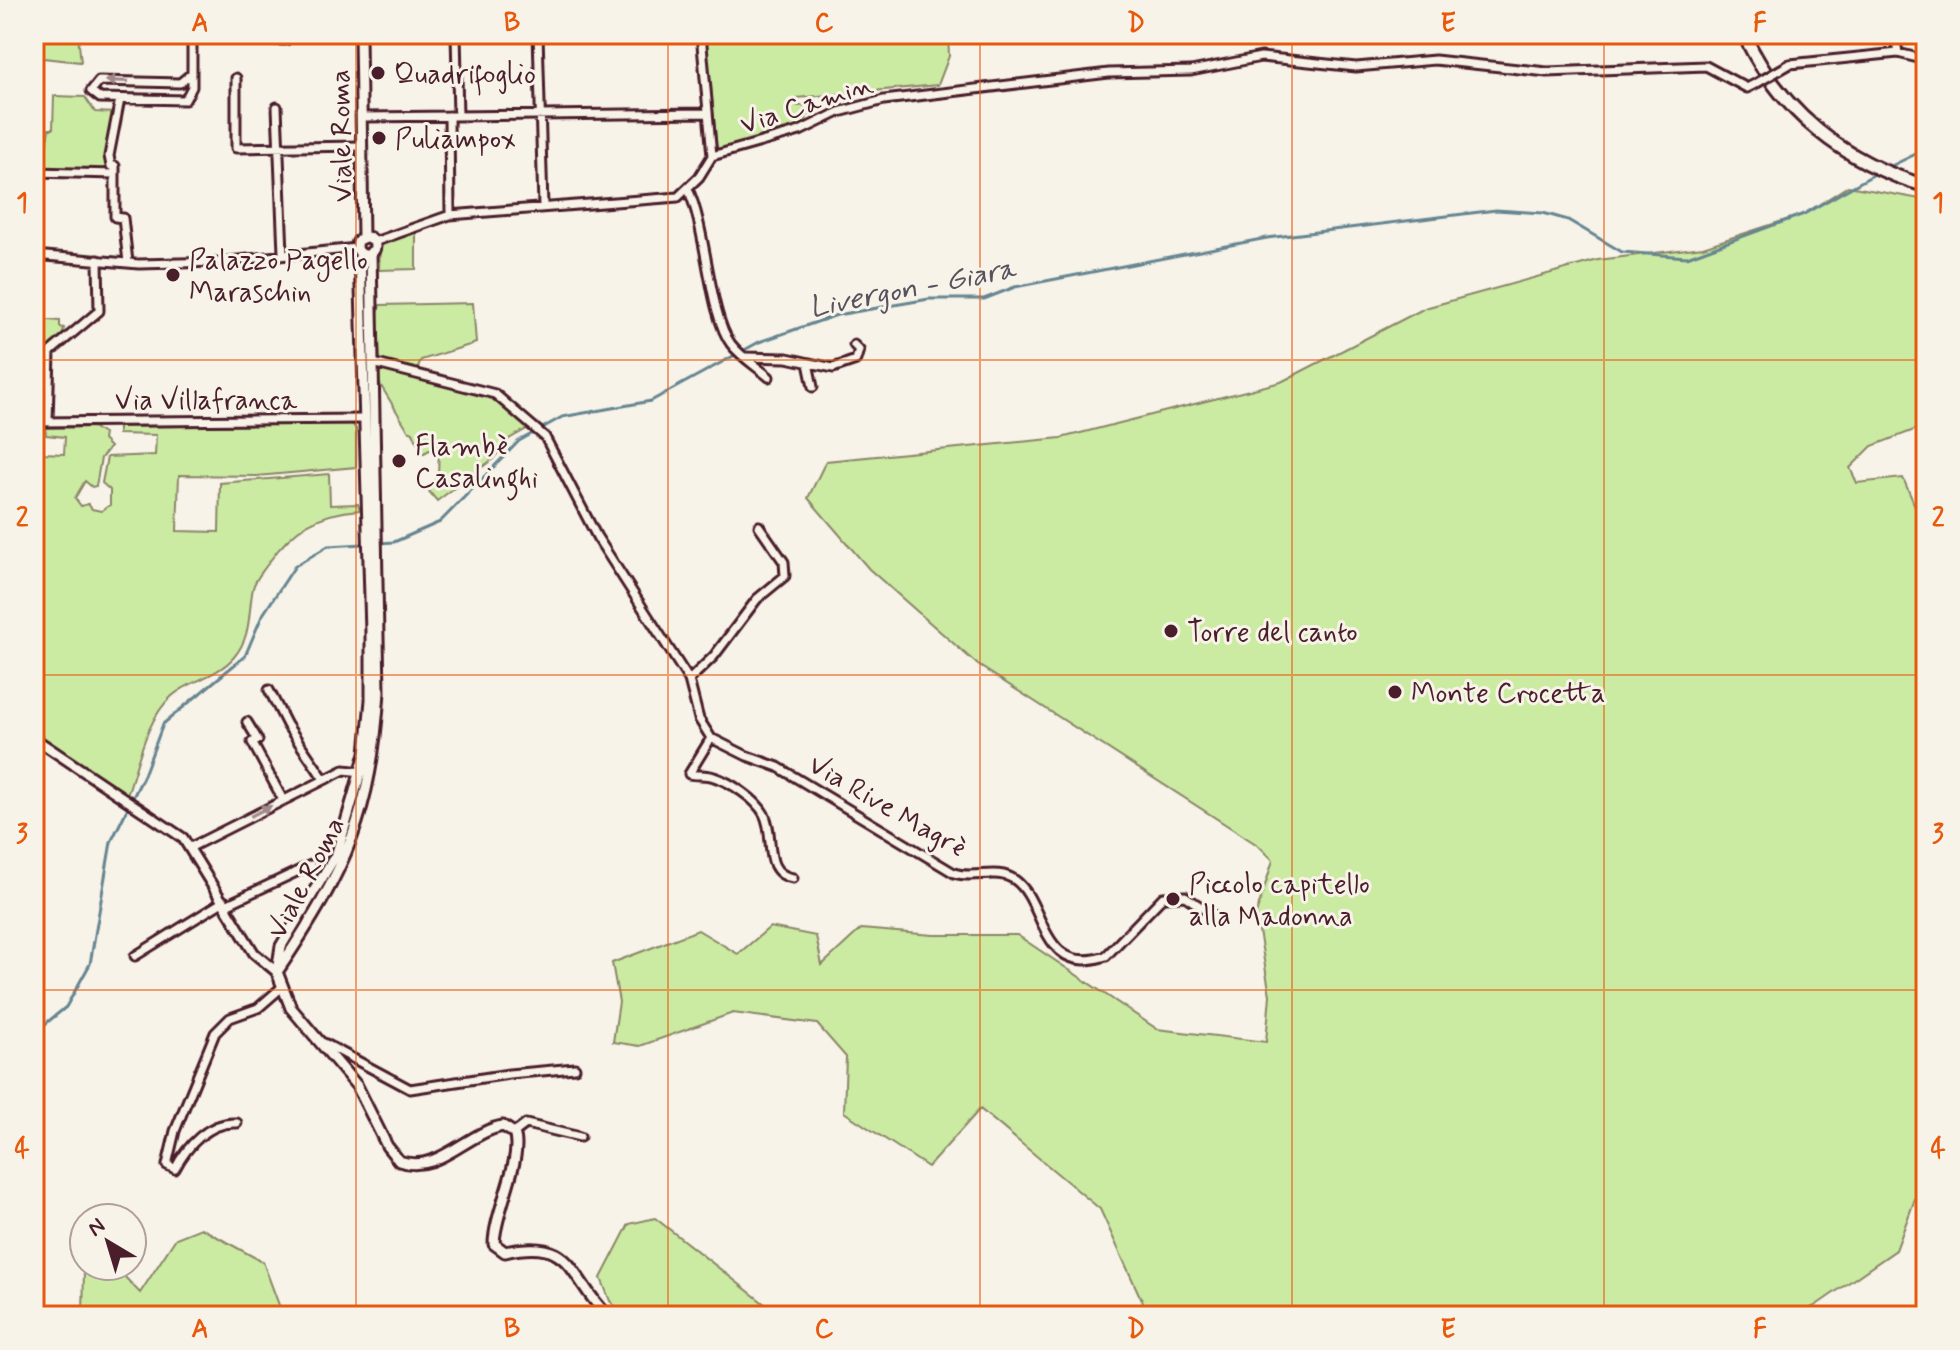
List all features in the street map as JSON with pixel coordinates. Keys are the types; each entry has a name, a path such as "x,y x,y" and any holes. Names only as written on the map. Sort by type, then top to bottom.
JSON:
{"highway":[{"path":"1744,34 1757,61 1795,110 1820,134 1872,167 1926,186"}],"main road":[{"name":"Viale Roma","path":"277,972 315,915 345,859 362,817 376,734 360,34"},
{"name":"Viale Roma","path":"277,972 281,946 337,853 362,772 371,700 374,608"},
{"path":"277,972 291,1008 324,1043 357,1086 387,1146 399,1161 419,1165 433,1162 490,1128 503,1126 514,1133 514,1154 496,1218 494,1244 505,1252 539,1248 560,1254 608,1316"}],"street":[{"path":"191,91 183,83 99,81 92,87 96,98 180,101 189,98 191,91 192,34"},
{"path":"235,34 238,39 286,40"},
{"path":"450,215 456,34"},
{"path":"538,34 543,207"},
{"path":"701,34 712,156"},
{"path":"1895,34 1898,53"},
{"name":"Via Camin","path":"688,189 712,156 800,131 839,112 884,100 1109,73 1183,72 1261,57 1356,67 1435,60 1547,72 1706,66 1747,88 1790,64 1898,53 1926,60"},
{"path":"183,83 191,74"},
{"path":"236,78 235,143 239,149 362,146"},
{"path":"120,99 109,156 115,170 115,217 123,218 128,262"},
{"path":"277,107 283,253"},
{"path":"363,117 708,113"},
{"path":"34,172 115,170"},
{"path":"34,257 128,262 219,262 283,253 366,249 450,215 644,202 678,197 688,189 704,239 719,314 730,342 769,377"},
{"path":"48,422 50,352 99,311 98,260"},
{"path":"744,357 833,368 851,363 859,353 858,346 854,345"},
{"path":"368,363 495,394 545,437 597,537 689,680 699,719 711,738 689,774 712,776 756,804 768,825 775,867 784,876 793,878"},
{"path":"808,363 813,387"},
{"name":"Via Villafranca","path":"34,422 369,419"},
{"path":"689,680 714,656 757,599 785,576 784,562 759,526"},
{"path":"269,690 287,725 324,779"},
{"path":"247,722 258,740 252,742 283,800"},
{"path":"34,738 173,829 191,847 254,953 277,972"},
{"name":"Via Rive Magrè","path":"711,738 778,767 954,873 976,878 1001,873 1017,881 1052,944 1078,958 1106,956 1163,897 1185,896 1214,916"},
{"path":"191,847 324,779 347,769 362,772"},
{"path":"135,956 225,903 311,865"},
{"path":"237,1123 220,1124 208,1131 187,1150 175,1169 167,1165 175,1131 215,1033 230,1018 258,1008 281,988"},
{"path":"324,1043 410,1089 575,1068"},
{"path":"514,1133 526,1124 580,1137"}],"green space":[{"path":"706,34 948,34 949,56 938,85 797,98 797,106 817,105 817,114 807,115 805,127 717,152"},
{"path":"78,36 81,62 34,57 34,38"},
{"path":"54,96 85,97 95,112 115,113 110,172 42,173 49,129 53,129"},
{"path":"1848,186 1926,200 1926,403 1917,429 1872,446 1850,468 1857,483 1903,478 1915,506 1926,518 1926,1169 1896,1250 1815,1306 1794,1316 1143,1316 1143,1303 1100,1209 980,1109 928,1167 844,1112 846,1057 817,1024 733,1013 640,1046 613,1042 619,1002 612,963 698,930 738,954 770,927 816,936 822,965 861,929 933,935 1017,935 1157,1029 1266,1042 1270,995 1256,914 1273,860 1259,846 978,665 869,569 808,498 826,461 1061,438 1281,382 1425,308 1598,260 1703,247 1804,214"},
{"path":"416,231 416,269 379,270 380,246"},
{"path":"473,303 476,343 421,360 417,371 380,360 377,316 380,305"},
{"path":"34,319 60,321 60,327 64,328 63,334 47,351 43,367 34,368"},
{"path":"384,369 490,395 530,427 509,439 493,459 437,501 427,489 438,477 439,445 422,454 413,432 408,430 378,381 378,373"},
{"path":"352,424 356,429 356,467 257,476 179,475 177,531 219,532 220,483 329,474 330,505 358,504 360,510 331,515 308,524 278,550 254,585 247,632 240,649 227,664 179,691 163,706 144,742 127,795 34,733 34,453 37,446 43,447 43,453 64,454 65,437 46,435 45,428 92,427 104,434 103,440 110,447 101,458 96,486 92,487 85,481 75,498 81,506 88,504 92,509 101,511 110,505 110,490 102,483 107,457 155,455 156,435 118,434 118,427"},
{"path":"655,1218 780,1316 624,1316 610,1301 601,1278 629,1224"},
{"path":"201,1228 263,1262 283,1316 83,1316 84,1282 130,1282 140,1293 176,1238"}],"waterway":[{"name":"Livergon - Giara","path":"1887,168 1926,149"},
{"name":"Livergon - Giara","path":"380,543 394,542 440,522 519,441 562,417 651,401 759,342 837,315 929,299 984,299 1015,287 1267,238 1496,210 1543,213 1568,220 1622,252 1687,257 1804,214 1880,171"},
{"name":"Livergon - Giara","path":"34,1033 66,1007 90,964 111,842 144,775 163,724 245,656 262,616 295,566 328,546 364,544"}],"place":[{"name":"Quadrifoglio","path":"378,73"},
{"name":"Puliampox","path":"379,138"},
{"name":"Palazzo Pagello Maraschin","path":"173,275"},
{"name":"Flambè Casalinghi","path":"399,461"},
{"name":"Torre del canto","path":"1171,631"},
{"name":"Monte Crocetta","path":"1395,692"},
{"name":"Piccolo capitello alla Madonna","path":"1173,899"}]}
